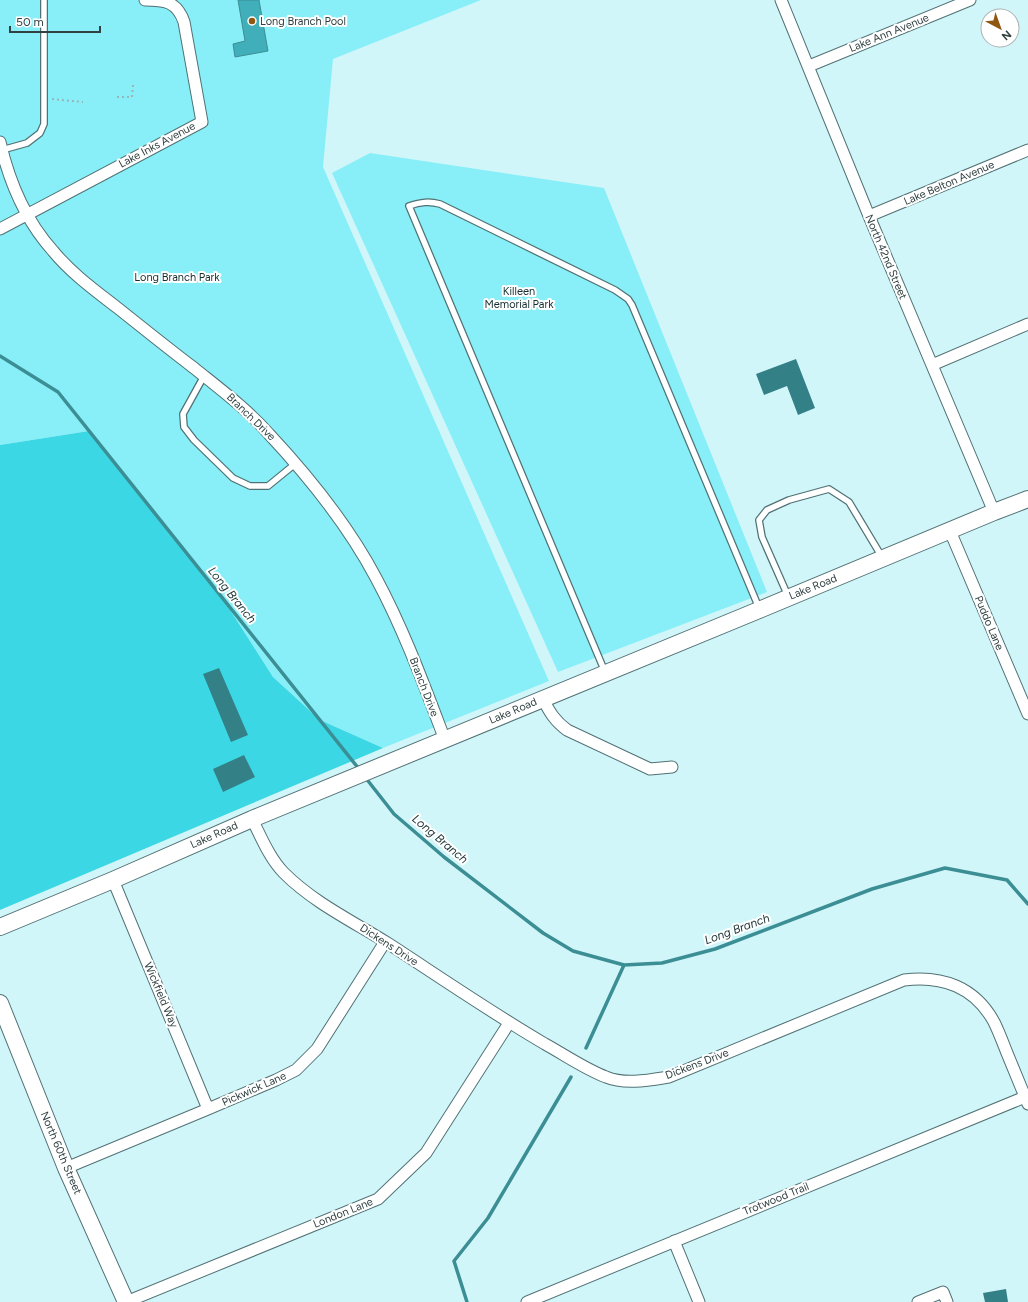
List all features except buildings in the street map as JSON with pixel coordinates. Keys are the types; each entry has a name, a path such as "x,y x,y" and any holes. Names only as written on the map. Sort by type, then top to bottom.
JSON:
{"street":[{"name":"Lake Inks Avenue","path":"0,229 202,122 182,15 176,7 168,2 145,0"},
{"name":"North 42nd Street","path":"781,0 869,216 994,512"},
{"name":"Lake Ann Avenue","path":"809,66 970,0"},
{"name":"Branch Drive","path":"1,146 4,161 27,214 52,251 82,280 244,409 268,432 338,518 375,577 404,636 445,740"},
{"name":"Lake Belton Avenue","path":"869,216 1028,150"},
{"path":"932,365 1028,324"},
{"name":"Lake Road","path":"0,927 343,781 1028,499"},
{"name":"Puddo Lane","path":"950,531 1028,714"},
{"path":"543,699 558,723 567,730 650,769 672,767"},
{"name":"Dickens Drive","path":"252,819 271,855 283,872 303,891 385,942 509,1023 590,1070 608,1078 623,1080 648,1080 669,1077 904,980 920,978 940,980 959,986 979,1002 994,1022 1026,1100"},
{"name":"Wickfield Way","path":"113,880 208,1109"},
{"name":"Pickwick Lane","path":"66,1168 208,1109 296,1070 317,1049 385,942"},
{"name":"North 60th Street","path":"0,1003 66,1168 126,1302"},
{"name":"London Lane","path":"126,1302 378,1199 426,1153 509,1023"},
{"name":"Trotwood Trail","path":"527,1302 674,1241 1026,1100"},
{"path":"674,1241 699,1302"},
{"path":"918,1302 945,1297"}],"lane":[{"path":"1,146 27,143 40,133 44,124 44,0"},
{"path":"606,673 409,206 422,202 440,204 615,290 628,299 635,312 759,610"},
{"path":"204,376 183,414 184,427 194,440 232,478 250,486 268,486 295,464"},
{"path":"788,597 762,537 759,520 767,510 789,500 829,489 838,494 850,502 883,559"}],"path":[{"path":"117,97 132,97 133,85"},
{"path":"44,99 83,102"}],"green space":[{"name":"Long Branch Park","path":"0,0 481,0 333,59 323,167 549,681 383,748 320,720 273,677 225,602 89,431 0,445"},
{"name":"Killeen Memorial Park","path":"370,153 604,188 767,592 558,672 332,173"}],"shaded area":[{"name":"Long Branch Pool","path":"238,0 259,0 268,51 235,57 233,44 245,41"},
{"path":"89,431 225,602 273,677 320,720 383,748 0,910 0,445"}],"waterway":[{"name":"Long Branch","path":"0,356 58,392 359,769"},
{"name":"Long Branch","path":"365,777 394,814 444,857 543,933 573,951 624,965 662,963 715,949 872,889 945,868 1007,880 1028,904"},
{"path":"586,1048 624,965"},
{"path":"467,1302 454,1261 488,1218 571,1077"}],"place":[{"name":"Long Branch Pool","path":"252,21"}]}
